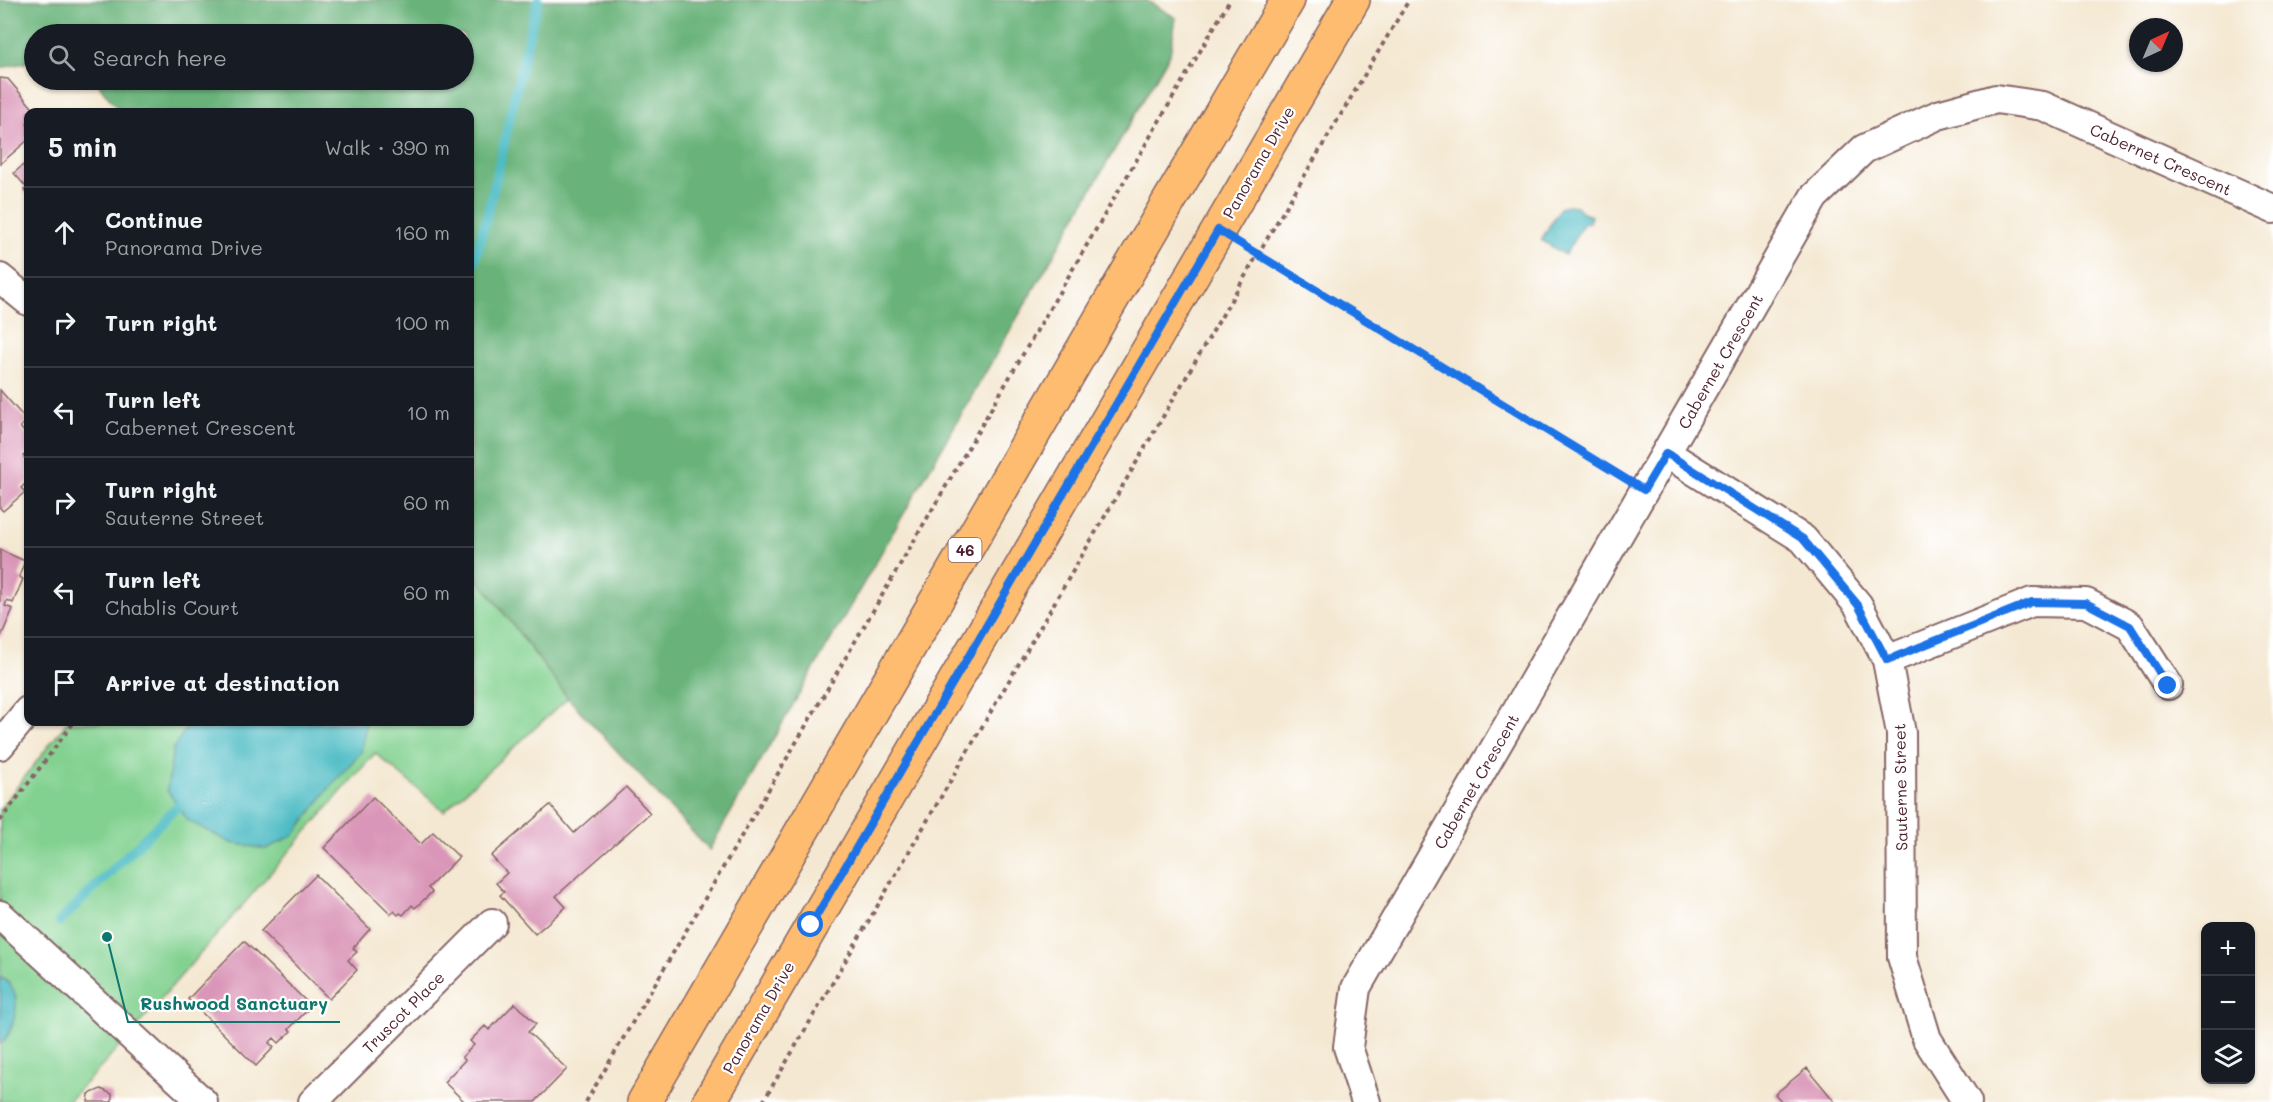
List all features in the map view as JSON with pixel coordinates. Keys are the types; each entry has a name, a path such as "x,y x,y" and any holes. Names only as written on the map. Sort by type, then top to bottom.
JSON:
{"main road":[{"name":"46","path":"644,1102 1155,224 1288,0"},
{"name":"Panorama Drive","path":"709,1102 1353,0"}],"street":[{"name":"Cabernet Crescent","path":"1366,1102 1348,1047 1356,988 1814,197 1864,149 1938,115 1996,99 2043,106 2273,209"},
{"path":"0,278 24,298"},
{"name":"Sauterne Street","path":"1666,453 1803,539 1858,605 1887,660 1901,733 1902,957 1927,1039 1967,1102"},
{"path":"1887,660 2032,602 2086,603 2130,626 2168,686"},
{"path":"0,745 24,716"},
{"path":"0,915 203,1102"},
{"name":"Truscot Place","path":"313,1102 492,922"}],"path":[{"path":"586,1102 1230,0"},
{"path":"763,1102 1258,254 1409,0"},
{"path":"1218,230 1644,490"},
{"path":"0,821 71,726"}],"green space":[{"path":"0,0 1146,0 1176,18 1170,54 709,850 568,698 474,573 474,108 117,108 103,90 474,90 474,24 24,24 24,63 0,68"},
{"path":"474,573 568,698 444,811 375,753 105,1063 67,1102 0,1102 0,809 64,726 474,726"}],"water":[{"path":"1566,205 1577,206 1583,213 1591,216 1589,222 1583,224 1565,255 1541,240 1560,208"},
{"path":"187,726 365,726 361,752 329,788 294,835 266,849 231,843 187,820 167,790 173,749"},
{"path":"0,976 11,986 16,1000 16,1009 9,1033 0,1045"}],"building":[{"path":"0,78 8,79 33,108 24,108 24,143 0,164"},
{"path":"24,164 24,185 14,173"},
{"path":"0,390 24,418 24,424 20,427 24,432 24,485 21,488 24,493 3,511 0,508"},
{"path":"0,550 24,561 24,564 19,577 23,579 13,603 7,600 5,606 13,609 0,639"},
{"path":"626,787 650,813 556,896 566,907 535,934 500,895 504,892 496,883 507,873 491,856 550,805 574,833"},
{"path":"373,797 421,844 433,832 459,857 428,888 432,892 415,908 412,905 403,915 400,913 398,915 394,911 391,914 324,848"},
{"path":"316,875 370,929 353,948 357,952 348,960 357,970 329,999 261,931"},
{"path":"244,941 311,1006 279,1043 274,1038 269,1043 274,1047 256,1066 188,999"},
{"path":"515,1003 536,1024 528,1032 567,1069 535,1102 465,1102 444,1082 465,1060 462,1057 474,1045 470,1041 485,1026 489,1030"},
{"path":"1807,1068 1835,1102 1782,1102 1775,1094"},
{"path":"101,1089 112,1094 112,1102 88,1102 89,1094"}],"waterway":[{"path":"474,262 538,0"},
{"path":"60,921 187,797"}],"place":[{"name":"Rushwood Sanctuary","path":"107,937"}],"route":[{"path":"811,925 1218,230 1644,490 1666,453 1803,539 1858,605 1887,660 2032,602 2086,603 2130,626 2168,686"}]}
